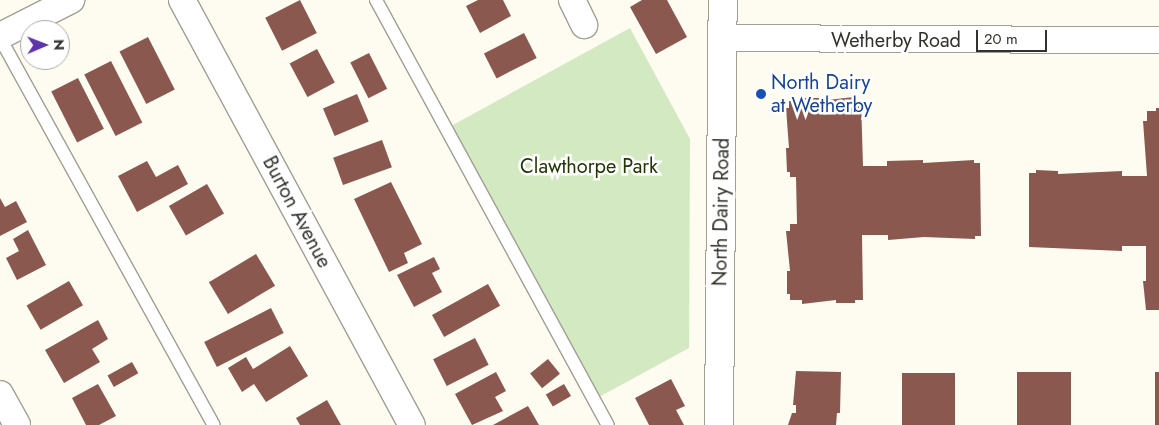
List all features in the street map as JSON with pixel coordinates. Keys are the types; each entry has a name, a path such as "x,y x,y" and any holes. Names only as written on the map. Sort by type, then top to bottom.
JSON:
{"street":[{"path":"0,37 71,0"},
{"name":"Burton Avenue","path":"182,0 412,425"},
{"path":"572,0 584,25"},
{"name":"North Dairy Road","path":"719,425 723,0"},
{"name":"Wetherby Road","path":"723,38 1159,40"},
{"path":"0,394 17,425"}],"lane":[{"path":"376,0 608,425"},
{"path":"0,37 214,425"}],"green space":[{"name":"Clawthorpe Park","path":"630,28 690,139 689,348 599,397 451,126"}],"building":[{"path":"300,0 317,33 282,51 265,18"},
{"path":"478,0 503,0 511,16 480,33 466,6"},
{"path":"642,0 667,0 687,37 656,54 630,7"},
{"path":"524,33 537,58 497,78 484,53"},
{"path":"148,37 175,90 146,104 119,52"},
{"path":"317,49 335,83 307,97 290,64"},
{"path":"369,53 387,89 368,98 350,63"},
{"path":"111,61 142,122 116,136 84,75"},
{"path":"78,78 104,129 77,142 51,92"},
{"path":"357,94 369,122 335,136 323,108"},
{"path":"854,97 854,101 861,100 863,166 887,166 887,161 923,160 923,163 974,160 974,163 980,163 981,236 975,236 975,239 924,237 888,240 888,235 862,235 863,300 855,300 855,303 836,303 836,300 802,304 802,300 790,300 790,294 787,294 787,271 790,271 786,231 790,231 790,224 797,224 796,177 790,177 790,172 787,172 786,148 789,148 786,108 789,108 789,101 801,101 800,98 819,98 819,101"},
{"path":"1156,108 1159,108 1159,310 1146,310 1143,281 1146,281 1146,246 1122,246 1122,251 1029,247 1029,173 1036,173 1036,170 1058,171 1058,174 1122,171 1122,176 1147,176 1143,121 1147,121 1147,111 1156,111"},
{"path":"382,140 392,167 343,185 333,158"},
{"path":"147,161 156,177 178,165 188,184 137,212 118,176"},
{"path":"391,182 422,244 404,253 408,263 389,272 354,199"},
{"path":"207,184 224,213 186,235 169,206"},
{"path":"0,198 5,207 16,201 27,222 0,236"},
{"path":"28,230 46,265 17,280 6,258 19,251 13,239"},
{"path":"256,254 275,286 228,314 209,282"},
{"path":"434,257 440,269 432,273 442,292 414,307 397,275"},
{"path":"69,281 83,305 41,330 27,306"},
{"path":"488,284 500,306 444,337 432,315"},
{"path":"271,308 284,333 217,367 204,342"},
{"path":"98,320 108,339 92,349 100,362 64,383 45,350"},
{"path":"475,338 489,365 447,386 433,359"},
{"path":"290,346 308,376 266,402 254,384 242,392 228,368 246,357 253,369"},
{"path":"548,359 560,374 542,388 530,373"},
{"path":"132,362 138,373 114,387 108,376"},
{"path":"796,371 841,372 840,413 837,413 836,425 788,425 792,413 796,413 796,405 793,405"},
{"path":"496,372 506,391 495,397 503,411 472,425 455,394"},
{"path":"1017,372 1071,372 1071,425 1017,425"},
{"path":"1155,372 1159,372 1159,425 1155,425"},
{"path":"902,373 955,373 955,425 902,425"},
{"path":"671,379 685,406 676,410 684,425 649,425 635,398"},
{"path":"98,384 116,416 99,425 86,425 72,398"},
{"path":"564,384 571,396 553,407 546,394"},
{"path":"327,400 341,425 300,425 296,418"},
{"path":"528,406 539,425 493,425"}],"place":[{"name":"North Dairy at Wetherby","path":"761,94"}]}
